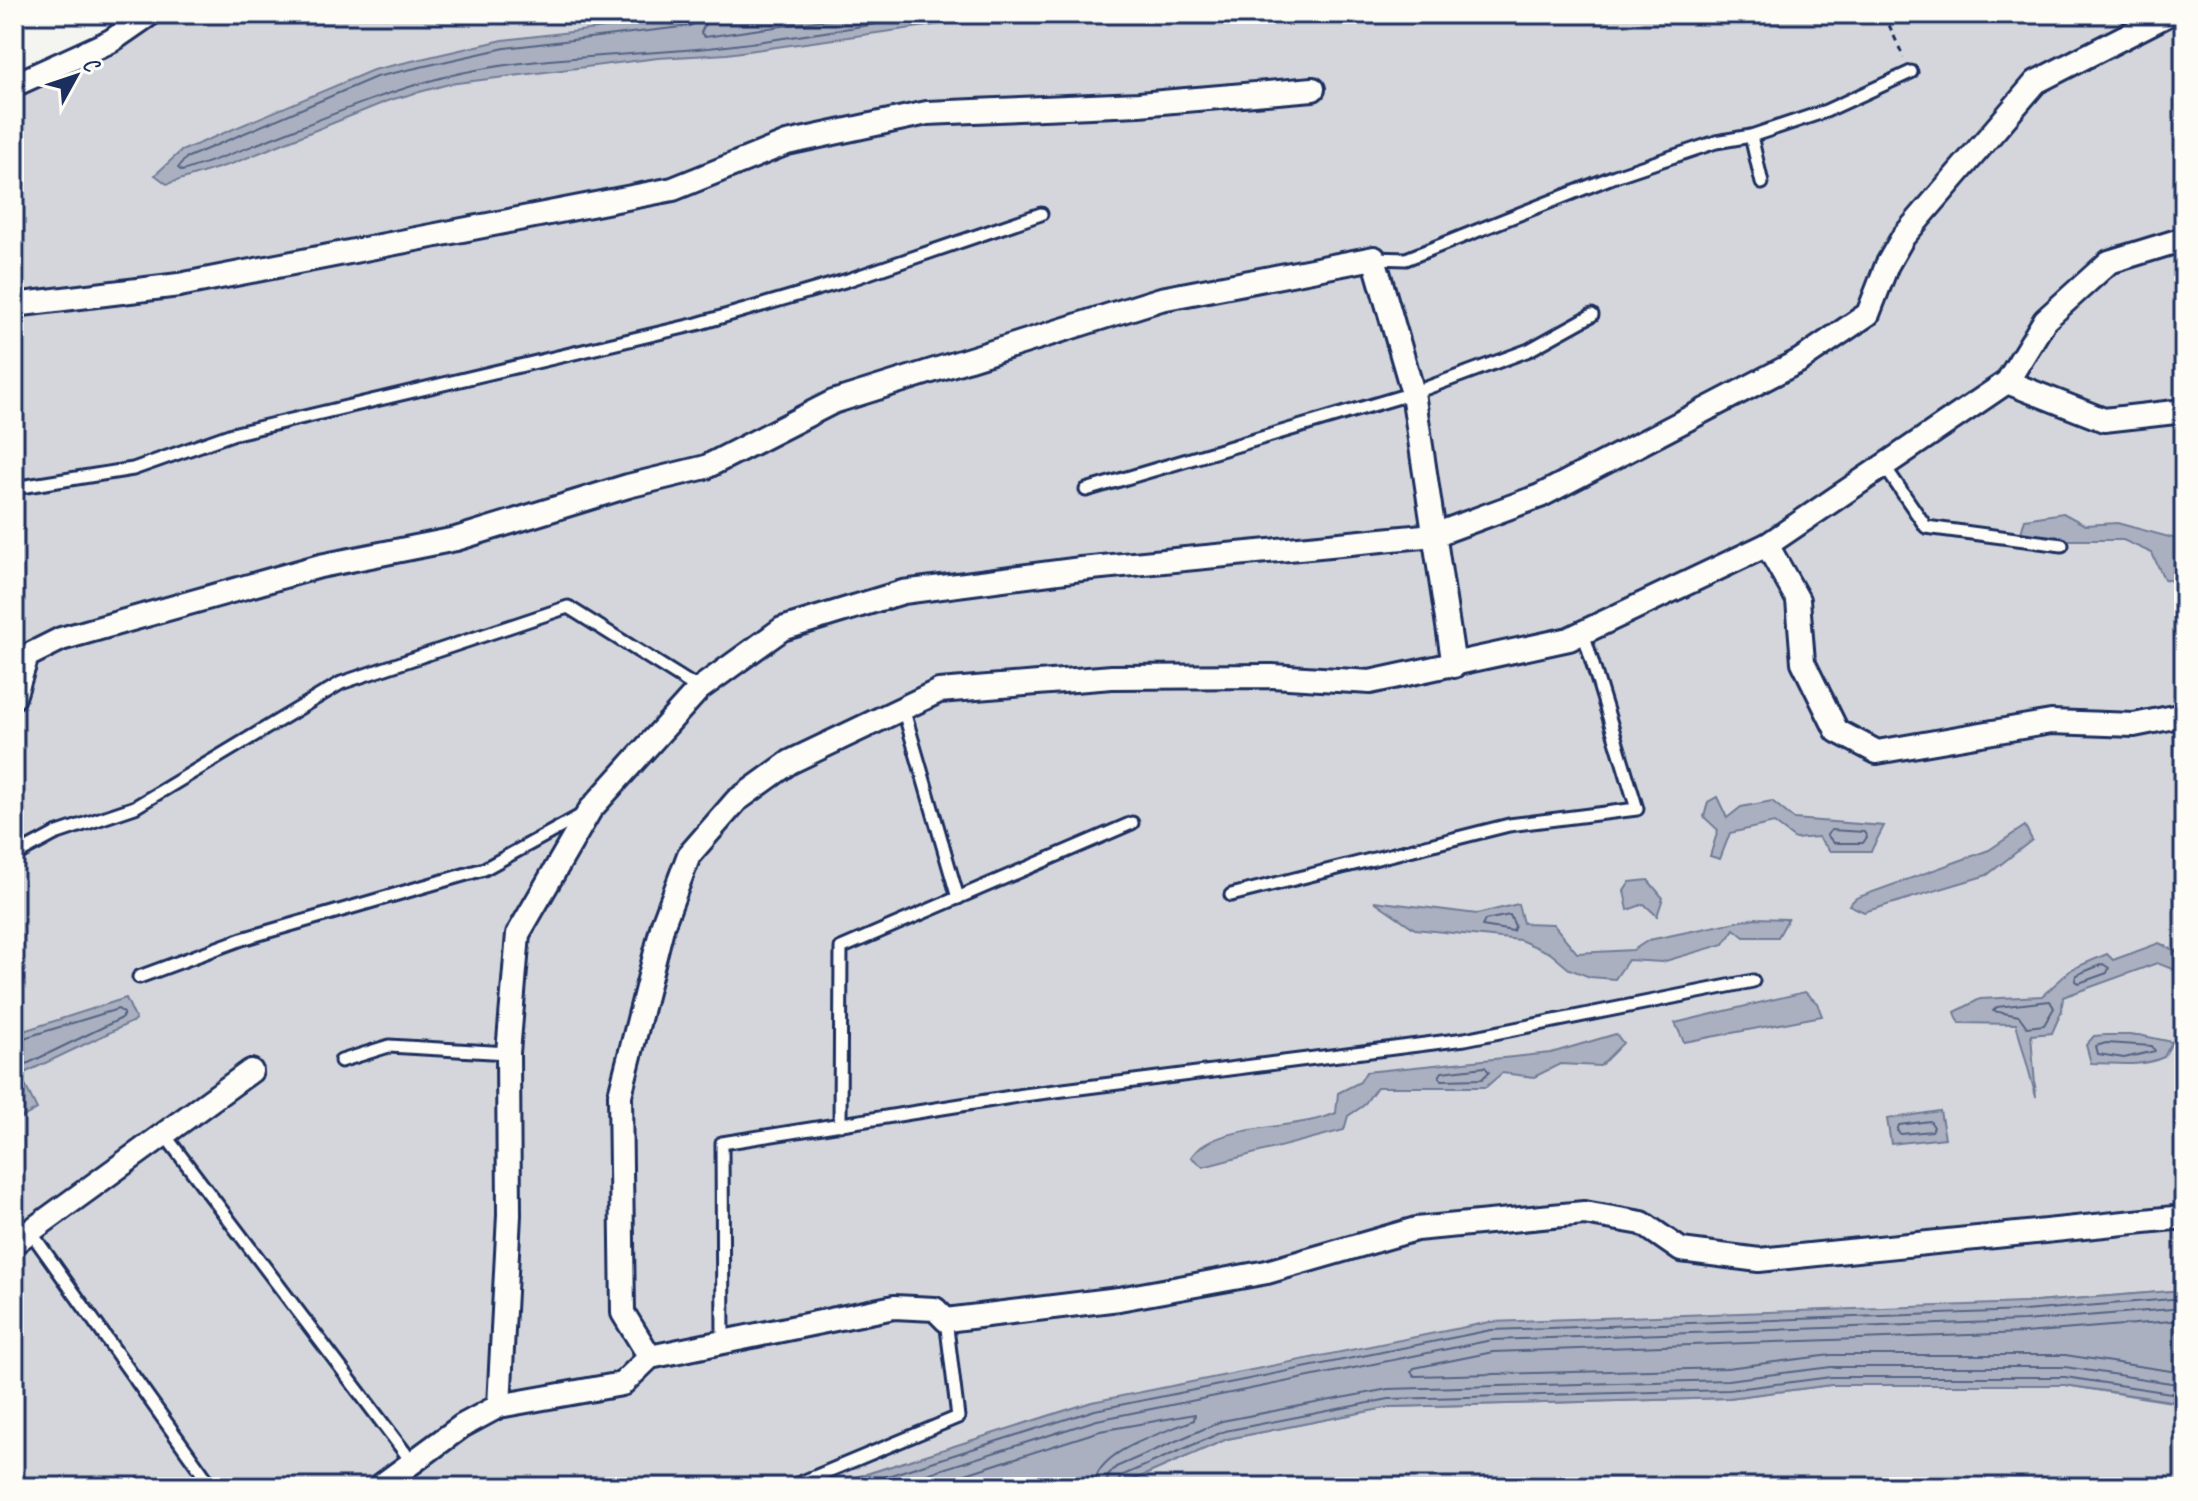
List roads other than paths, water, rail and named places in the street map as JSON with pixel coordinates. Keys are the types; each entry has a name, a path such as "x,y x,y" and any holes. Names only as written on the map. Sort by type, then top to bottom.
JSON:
{"street":[{"path":"14,85 111,41 150,14"},
{"path":"499,1406 509,1215 508,1053 518,934 590,810 699,689 782,629 903,592 1081,569 1434,535 1540,496 1799,361 1868,314 1887,265 1903,237 2036,82 2169,14"},
{"path":"14,305 179,285 660,192 787,143 927,113 1139,104 1313,89"},
{"path":"650,1357 623,1313 620,1095 663,924 689,855 736,801 790,762 939,691 1081,680 1272,676 1370,682 1569,639 1767,545 2007,382 2045,320 2109,262 2184,239"},
{"path":"14,697 27,656 61,639 320,566 456,539 628,486 706,467 833,402 1161,299 1374,258 1413,393 1454,666"},
{"path":"2007,382 2104,420 2184,411"},
{"path":"1767,545 1798,600 1803,662 1837,731 1877,752 2051,722 2134,725 2184,715"},
{"path":"22,1237 251,1071"},
{"path":"379,1487 462,1426 499,1406 622,1384 650,1357 894,1307 935,1309 946,1320 1119,1299 1267,1272 1416,1229 1584,1213 1642,1223 1681,1250 1759,1260 2184,1217"}],"lane":[{"path":"1374,258 1406,259 1615,176 1716,142 1751,136 1826,111 1911,72"},
{"path":"1751,136 1762,183"},
{"path":"14,488 133,469 232,434 697,324 969,241 1041,214"},
{"path":"1086,490 1413,393 1529,350 1592,315"},
{"path":"1883,464 1926,527 2062,545"},
{"path":"14,856 55,834 135,807 341,683 568,607 699,689"},
{"path":"1231,895 1509,825 1637,809 1583,632"},
{"path":"903,708 958,898"},
{"path":"139,977 242,939 484,869 590,810"},
{"path":"840,1125 841,948 1132,823"},
{"path":"723,1341 722,1143 1024,1095 1465,1039 1753,981"},
{"path":"341,1061 389,1046 508,1053"},
{"path":"164,1134 412,1462"},
{"path":"22,1237 212,1487"},
{"path":"790,1487 958,1417 946,1320"}],"water":[{"path":"724,14 1013,14 727,54 658,58 449,84 390,100 234,163 167,184 155,175 181,151 373,70 503,40"},
{"path":"2063,513 2085,525 2117,523 2184,541 2184,584 2164,579 2152,553 2123,540 2058,540 2021,533 2025,519"},
{"path":"1717,797 1727,818 1741,807 1772,801 1794,819 1884,826 1871,851 1830,851 1818,837 1795,839 1774,823 1730,833 1720,859 1710,856 1718,830 1704,817 1708,802"},
{"path":"2025,826 2032,840 1987,875 1864,912 1849,905 1856,898 1989,850"},
{"path":"1648,880 1663,898 1657,916 1644,904 1628,910 1624,891 1630,882"},
{"path":"1374,901 1477,914 1518,904 1523,923 1553,924 1577,953 1633,950 1649,940 1755,918 1788,919 1778,937 1744,937 1734,929 1724,944 1662,962 1628,960 1615,979 1590,977 1569,969 1550,953 1520,940 1415,929"},
{"path":"2159,943 2182,954 2184,1006 2175,970 2157,963 2063,997 2062,1010 2052,1033 2031,1035 2036,1097 2016,1024 1959,1023 1955,1012 1980,999 2042,996 2072,969 2107,954 2113,960"},
{"path":"1805,992 1817,1003 1822,1016 1684,1042 1675,1023"},
{"path":"126,998 136,1020 20,1075 37,1109 14,1122 14,1034"},
{"path":"1616,1034 1623,1043 1600,1066 1560,1064 1534,1077 1502,1073 1486,1087 1377,1087 1363,1106 1348,1116 1344,1130 1203,1167 1191,1157 1203,1146 1237,1132 1300,1123 1336,1113 1338,1093 1360,1082 1366,1072 1551,1053"},
{"path":"2139,1035 2172,1042 2164,1057 2146,1063 2091,1063 2086,1045 2094,1036"},
{"path":"1940,1111 1945,1138 1891,1144 1887,1119"},
{"path":"2184,1290 2184,1403 2065,1385 1831,1385 1729,1398 1390,1407 1227,1439 1117,1487 826,1487 1092,1402 1490,1322 2024,1303"}]}
